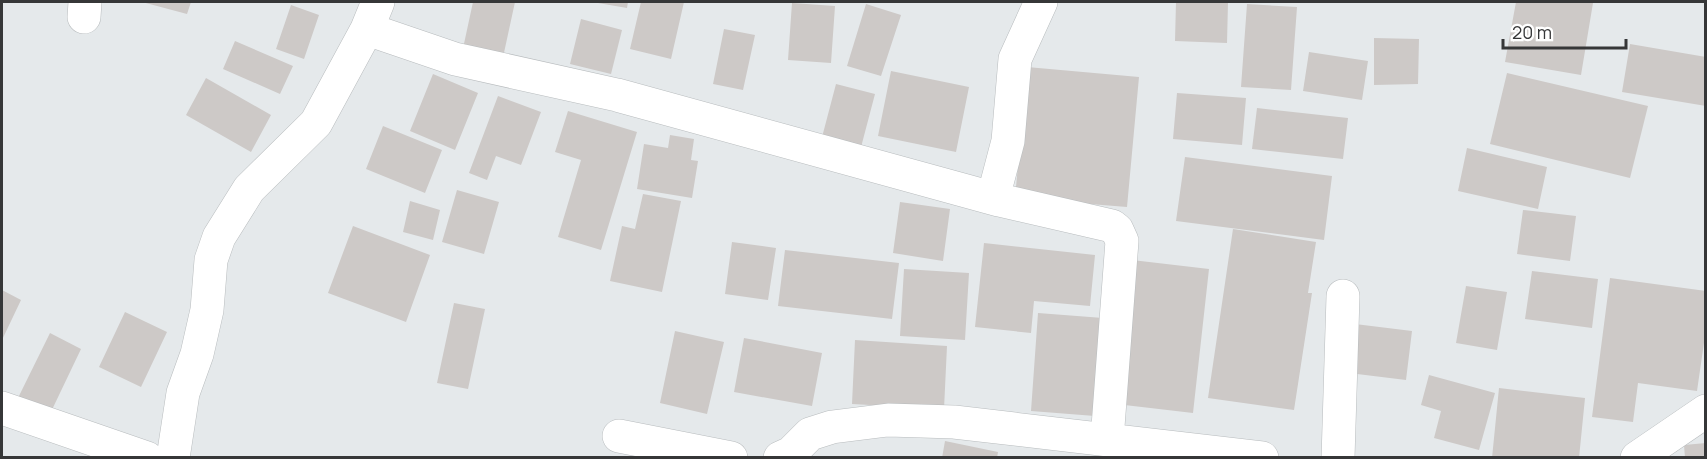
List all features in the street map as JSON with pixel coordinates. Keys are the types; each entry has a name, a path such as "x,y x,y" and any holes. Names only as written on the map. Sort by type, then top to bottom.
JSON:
{"street":[{"path":"993,198 1008,141 1015,59 1041,2"},
{"path":"173,458 183,393 197,354 207,310 210,260 219,237 249,189 316,123 373,15 388,34 455,59 617,95 1061,216 1106,224 1117,230 1122,241 1107,440"},
{"path":"1338,458 1343,296"},
{"path":"2,408 147,458"},
{"path":"1637,458 1706,411"},
{"path":"780,458 791,453 810,434 831,427 888,420 954,422 1262,458"},
{"path":"619,436 731,458"}],"building":[{"path":"142,2 191,2 187,14"},
{"path":"473,2 515,2 502,62 462,53"},
{"path":"598,2 628,2 627,8"},
{"path":"641,2 684,2 671,59 630,49"},
{"path":"1176,2 1228,2 1227,43 1175,41"},
{"path":"1516,2 1593,3 1581,75 1505,62"},
{"path":"792,3 835,6 831,63 788,60"},
{"path":"866,4 901,15 881,76 847,66"},
{"path":"1247,4 1297,7 1291,90 1241,87"},
{"path":"291,5 319,15 304,59 276,49"},
{"path":"581,19 622,30 611,74 570,64"},
{"path":"724,29 755,35 743,90 713,84"},
{"path":"1374,38 1419,39 1418,84 1374,85"},
{"path":"235,41 293,66 280,94 223,69"},
{"path":"1630,44 1706,57 1706,106 1622,92"},
{"path":"1309,52 1368,61 1362,100 1303,91"},
{"path":"1027,67 1139,77 1127,207 1015,198"},
{"path":"891,71 969,87 956,152 878,136"},
{"path":"1507,73 1648,106 1630,178 1490,144"},
{"path":"433,74 478,93 455,150 410,131"},
{"path":"206,78 271,115 251,152 186,115"},
{"path":"836,84 875,94 860,151 821,141"},
{"path":"1177,93 1246,98 1242,145 1173,139"},
{"path":"498,96 541,112 521,165 496,156 487,180 469,173"},
{"path":"1257,108 1348,118 1343,159 1252,149"},
{"path":"568,111 637,132 601,250 558,237 581,160 555,152"},
{"path":"383,126 442,150 425,193 366,169"},
{"path":"670,135 694,139 691,160 698,161 692,198 637,189 644,144 668,148"},
{"path":"1467,148 1547,167 1538,209 1458,191"},
{"path":"1185,157 1332,176 1324,240 1176,221"},
{"path":"457,190 499,202 484,254 442,242"},
{"path":"643,194 681,201 662,292 610,281 622,226 635,229"},
{"path":"410,201 440,210 433,240 403,232"},
{"path":"900,202 950,209 943,261 893,253"},
{"path":"1523,210 1576,216 1570,261 1517,254"},
{"path":"353,226 430,255 406,322 328,293"},
{"path":"1233,229 1316,242 1308,293 1312,293 1294,410 1208,398"},
{"path":"732,242 776,248 768,300 725,294"},
{"path":"984,243 1095,255 1090,306 1034,301 1031,333 975,327"},
{"path":"785,250 899,263 892,319 778,306"},
{"path":"1132,260 1209,269 1193,413 1116,404"},
{"path":"904,269 969,273 965,340 900,336"},
{"path":"1532,271 1598,279 1592,328 1525,319"},
{"path":"1610,278 1706,291 1706,329 1697,391 1638,383 1633,422 1592,417"},
{"path":"1466,286 1507,292 1497,350 1456,343"},
{"path":"2,290 21,300 2,340"},
{"path":"454,303 485,309 468,389 437,383"},
{"path":"125,312 167,332 141,387 99,367"},
{"path":"1038,313 1103,318 1095,416 1031,411"},
{"path":"1355,324 1412,331 1406,380 1349,373"},
{"path":"675,331 724,342 707,414 660,403"},
{"path":"50,333 81,349 49,416 17,400"},
{"path":"744,338 822,353 812,406 734,392"},
{"path":"855,340 947,346 944,409 852,404"},
{"path":"1429,375 1495,393 1479,450 1434,438 1441,411 1421,405"},
{"path":"1499,388 1585,398 1579,458 1492,458"},
{"path":"945,441 998,452 997,458 942,458"},
{"path":"1706,443 1706,458 1685,458 1684,445"}]}
